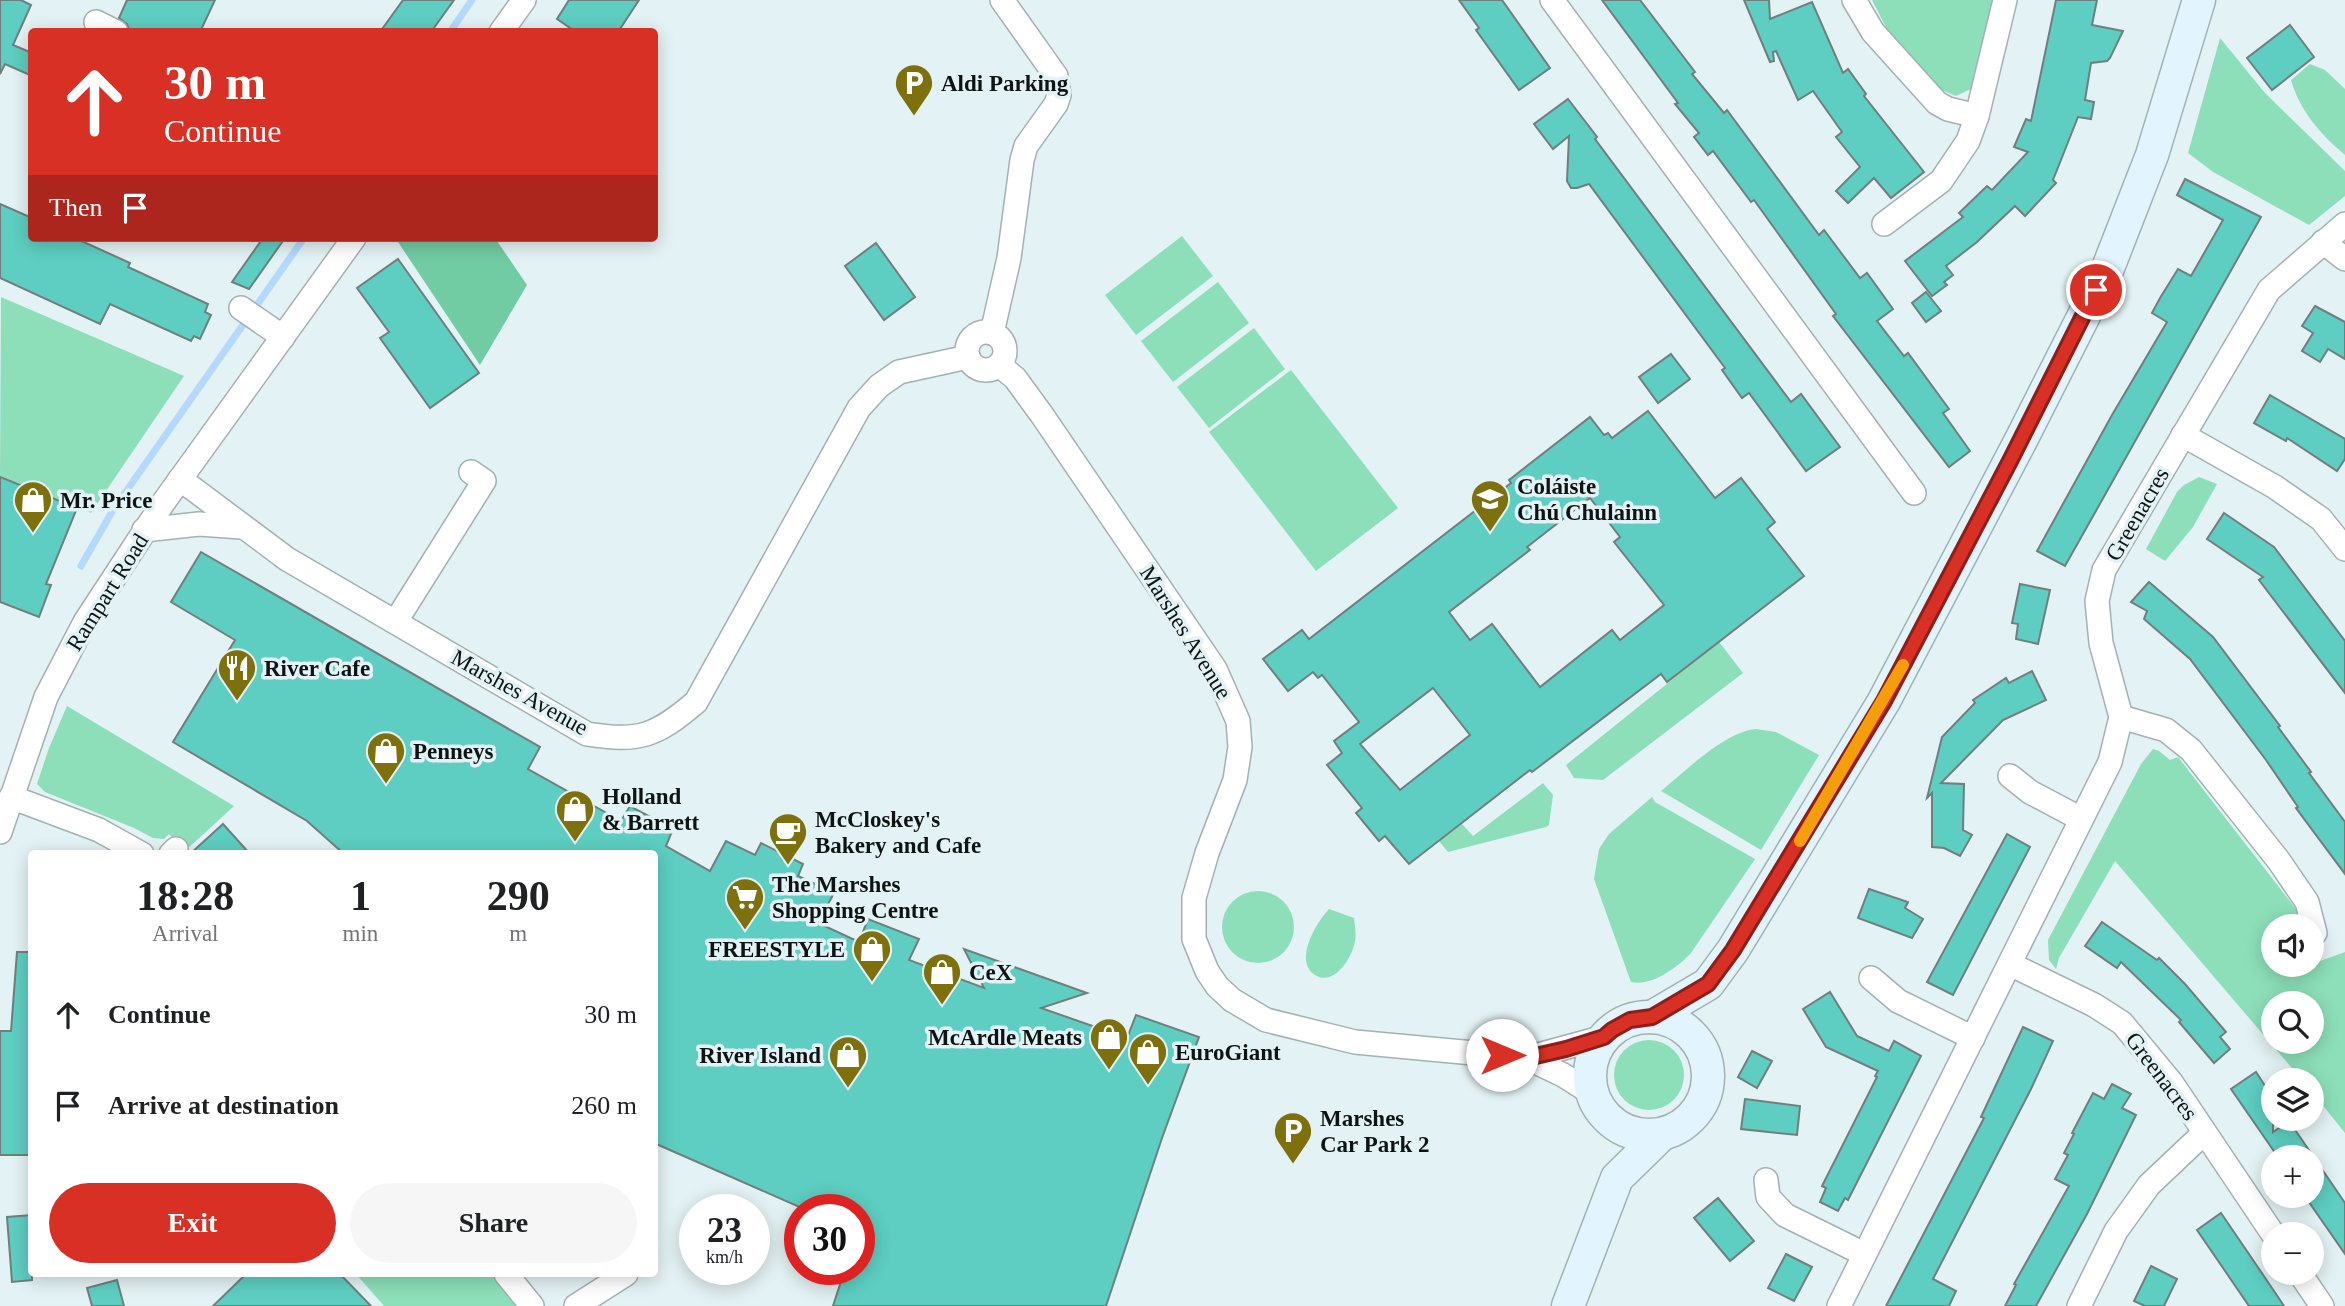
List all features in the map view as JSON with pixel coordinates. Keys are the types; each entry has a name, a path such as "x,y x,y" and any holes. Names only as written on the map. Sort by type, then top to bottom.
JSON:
{"street":[{"path":"504,28 524,0"},
{"path":"992,333 1009,258 1022,160 1026,146 1056,104 1059,95 1056,75 1002,0"},
{"path":"1552,0 1914,493"},
{"path":"1854,0 1873,32 1937,103 1948,109 1977,116"},
{"path":"1884,224 1941,181 1968,141 1977,116 2005,0"},
{"path":"1652,1017 1708,984 1733,950 1884,701 2108,268 2152,155 2199,0"},
{"name":"Greenacres","path":"1839,1306 2110,762 2121,717 2101,643 2097,601 2104,570 2269,290 2345,224"},
{"name":"Rampart Road","path":"0,831 52,682 85,622 144,530 351,242"},
{"path":"2323,242 2345,259"},
{"path":"250,315 284,337"},
{"path":"992,333 1002,341 1005,354 999,365 990,370 979,369 968,357 968,345 975,335 992,333"},
{"name":"Marshes Avenue","path":"180,479 287,559 587,734 615,738 645,736 671,724 696,702 859,408 879,386 899,372 968,357"},
{"name":"Marshes Avenue","path":"999,365 1015,378 1042,415 1215,669 1238,721 1240,747 1235,780 1204,860 1194,898 1194,939 1207,971 1217,986 1253,1014 1297,1029 1355,1042 1527,1058 1563,1075 1593,1094"},
{"path":"2183,435 2275,487 2321,519 2345,549"},
{"path":"396,621 484,481 471,472"},
{"path":"144,530 199,524 242,527"},
{"path":"2121,717 2166,730 2191,750 2279,861 2307,902 2310,914"},
{"path":"2010,776 2030,792 2081,819"},
{"path":"11,797 99,830 135,850"},
{"name":"Greenacres","path":"2010,964 2094,1005 2122,1023 2171,1082 2265,1222"},
{"path":"1871,978 1898,1001 1973,1038"},
{"path":"1698,1043 1708,984"},
{"path":"1652,1017 1662,1018 1682,1027 1698,1043 1708,1075 1704,1098 1691,1117 1672,1130 1662,1133 1636,1133 1611,1121 1597,1104 1590,1082 1592,1058 1604,1037 1630,1020 1652,1017"},
{"name":"Marshes Avenue","path":"1527,1058 1604,1037"},
{"path":"1611,1121 1617,1178"},
{"path":"1568,1306 1617,1178 1662,1133"},
{"path":"2079,1306 2116,1231 2149,1185 2204,1133"},
{"path":"1766,1180 1768,1197 1785,1215 1864,1254"},
{"path":"508,1277 532,1306"},
{"path":"576,1306 621,1277"},
{"path":"2308,1285 2322,1306"}],"green space":[{"path":"1872,0 1997,0 1973,88 1956,96 1934,87 1892,39"},
{"path":"2220,38 2265,93 2345,171 2345,196 2309,225 2213,172 2188,153"},
{"path":"2310,64 2325,70 2345,89 2345,155 2312,121 2295,91 2291,80"},
{"path":"1182,236 1213,276 1136,335 1105,295"},
{"path":"398,242 498,242 527,285 480,365"},
{"path":"1218,282 1249,323 1173,382 1141,341"},
{"path":"1,297 184,376 91,513 0,477"},
{"path":"1254,328 1285,369 1209,428 1177,387"},
{"path":"1291,370 1398,508 1316,571 1209,432"},
{"path":"2199,477 2217,484 2193,527 2165,561 2146,549 2177,492"},
{"path":"1719,642 1743,673 1603,780 1574,778 1566,765"},
{"path":"67,706 234,806 184,850 169,834 164,839 153,838 45,792 37,784"},
{"path":"1756,729 1776,732 1819,755 1761,850 1661,791 1718,745 1731,737"},
{"path":"2153,749 2170,760 2178,757 2299,913 2261,914 2261,977 2324,977 2324,960 2345,952 2345,1133 2324,1107 2324,1068 2292,1068 2280,1054 2324,1054 2324,991 2261,991 2261,1032 2115,861 2059,958 2056,969 2049,960 2048,940 2141,764"},
{"path":"1543,783 1553,795 1549,825 1546,827 1448,852 1439,841 1462,824 1473,836"},
{"path":"1652,797 1655,802 1755,859 1691,953 1664,975 1639,983 1631,982 1594,879 1599,849 1609,834"},
{"path":"1258,891 1278,897 1288,907 1294,927 1288,947 1278,957 1258,963 1238,957 1228,947 1222,927 1228,907 1238,897"},
{"path":"1329,909 1354,918 1356,932 1352,951 1341,969 1330,977 1323,978 1310,970 1306,953 1313,933"},
{"path":"1649,1040 1668,1046 1678,1056 1684,1075 1678,1094 1668,1104 1649,1110 1630,1104 1620,1094 1614,1075 1620,1056 1630,1046"},
{"path":"359,1277 497,1277 520,1306 384,1306"}],"building":[{"path":"0,0 21,0 31,5 13,45 28,51 28,74 5,64 0,74"},
{"path":"127,0 215,0 202,28 128,28 119,18"},
{"path":"403,0 454,0 434,28 383,28"},
{"path":"569,0 639,0 621,28 570,28 557,19"},
{"path":"1459,0 1502,0 1550,68 1519,90 1476,30 1479,28"},
{"path":"1602,0 1640,0 1695,72 1692,74 1724,113 1727,110 1819,235 1824,230 1860,278 1867,273 1893,309 1877,321 1904,356 1908,353 1949,409 1943,413 1970,451 1949,467 1833,316 1836,314 1754,200 1751,202 1713,151 1708,155 1694,137 1699,133 1675,104 1678,103"},
{"path":"1744,0 1769,0 1770,19 1812,2 1843,73 1848,69 1866,94 1864,96 1924,172 1891,198 1874,178 1848,203 1836,191 1860,167 1836,137 1842,132 1813,91 1798,100 1776,51 1773,52 1774,61 1770,62"},
{"path":"2056,0 2097,0 2092,25 2123,31 2107,61 2091,63 2085,100 2094,102 2091,119 2078,117 2053,180 2056,183 2025,216 2015,206 1977,242 1946,266 1953,275 1944,282 1947,285 1932,296 1905,261 1963,217 1959,213 1987,186 1992,190 2028,152 2014,147 2026,119 2031,121"},
{"path":"2290,25 2314,57 2272,90 2247,58"},
{"path":"1568,99 1791,402 1801,394 1840,447 1806,471 1749,393 1742,398 1722,370 1725,368 1589,184 1571,188 1567,181 1569,136 1553,149 1534,124"},
{"path":"2185,179 2261,217 2065,566 2037,551 2167,322 2152,313 2160,298 2178,269 2191,276 2223,220 2177,195"},
{"path":"0,204 28,216 28,242 84,242 130,263 128,267 208,304 205,312 211,315 200,339 194,336 191,341 110,304 100,324 0,278"},
{"path":"260,242 282,242 249,289 232,282"},
{"path":"876,243 915,297 884,320 845,266"},
{"path":"398,259 479,373 430,408 380,338 389,332 357,288"},
{"path":"1926,292 1941,311 1926,322 1912,303"},
{"path":"2315,306 2345,322 2345,359 2328,349 2320,362 2302,351 2313,333 2302,326"},
{"path":"1671,354 1690,379 1658,403 1639,377"},
{"path":"2270,395 2345,439 2345,459 2337,471 2287,438 2286,441 2254,423"},
{"path":"1648,411 1715,498 1741,478 1775,522 1767,529 1804,576 1667,682 1661,674 1532,772 1530,770 1409,864 1385,836 1379,841 1356,813 1362,808 1327,765 1342,753 1334,741 1359,722 1322,675 1318,678 1313,672 1288,691 1263,659 1302,630 1309,639 1511,483 1509,480 1590,417 1604,435 1608,433 1612,438","holes":["1590,498 1620,537 1614,542 1664,605 1620,640 1612,630 1540,687 1492,624 1470,640 1449,612 1530,550 1527,547","1433,688 1470,735 1400,790 1360,744"]},
{"name":"Mr. Price","path":"0,477 77,508 46,584 51,585 39,617 0,602"},
{"path":"2224,513 2274,547 2345,641 2345,693 2259,580 2263,577 2207,539"},
{"name":"The Marshes Shopping Centre","path":"201,552 540,747 528,769 621,821 630,806 673,829 666,846 710,871 726,841 755,855 761,843 803,864 798,876 834,893 818,923 859,942 868,919 919,939 909,960 984,988 964,949 1087,993 1041,1008 1127,1038 1136,1015 1199,1037 1106,1306 833,1306 840,1285 875,1285 875,1194 784,1194 784,1200 658,1145 658,850 340,850 307,821 173,742 235,640 171,602"},
{"path":"2149,582 2213,637 2280,726 2278,727 2311,772 2309,773 2345,822 2345,874 2296,808 2298,807 2266,760 2190,659 2144,619 2147,611 2131,602"},
{"path":"2020,584 2050,590 2038,644 2016,639 2018,624 2012,623"},
{"path":"2032,671 2046,700 2003,720 1941,783 1964,784 1963,830 1972,835 1960,856 1944,848 1932,847 1932,793 1927,798 1942,737 1975,703 1973,700 2006,678 2009,683"},
{"path":"223,824 246,850 194,850"},
{"path":"2007,834 2030,847 1953,995 1927,982"},
{"path":"1869,889 1908,902 1905,908 1923,919 1912,938 1858,918"},
{"path":"2102,922 2157,960 2159,958 2226,1032 2220,1037 2230,1049 2214,1063 2179,1022 2181,1020 2121,962 2117,968 2085,946"},
{"path":"17,952 28,952 28,1155 0,1155 0,1031 11,1031"},
{"path":"1830,992 1857,1036 1889,1051 1894,1041 1921,1056 1848,1200 1845,1198 1838,1211 1820,1202 1826,1188 1822,1186 1878,1071 1826,1047 1803,1009"},
{"path":"2023,1027 2053,1041 1933,1279 1956,1291 1949,1306 1886,1306 1984,1118 1981,1117"},
{"path":"1752,1051 1772,1061 1757,1088 1738,1077"},
{"path":"2256,1072 2261,1080 2261,1131 2296,1131 2305,1145 2270,1145 2231,1089"},
{"path":"2112,1084 2131,1094 2122,1108 2136,1115 2087,1214 2036,1306 2005,1306 2016,1285 2014,1284 2069,1186 2055,1179 2068,1155 2064,1153 2074,1134 2072,1133 2093,1093 2104,1099"},
{"path":"1745,1099 1800,1106 1797,1135 1741,1129"},
{"path":"2324,1172 2345,1203 2345,1254 2313,1208 2324,1208"},
{"path":"1718,1198 1754,1241 1730,1261 1694,1218"},
{"path":"2221,1213 2261,1272 2261,1285 2270,1285 2284,1306 2249,1306 2197,1230"},
{"path":"28,1215 28,1277 32,1277 32,1280 12,1282 7,1217"},
{"path":"1786,1254 1812,1267 1794,1301 1768,1288"},
{"path":"2151,1266 2177,1279 2164,1306 2145,1306 2134,1301"},
{"path":"243,1277 343,1277 371,1306 213,1306"},
{"path":"117,1280 124,1306 92,1306 87,1288"}],"waterway":[{"path":"453,28 472,0"},
{"path":"81,566 113,510 301,242"}],"slow traffic":[{"path":"1800,841 1903,665"}],"place":[{"name":"Aldi Parking","path":"914,117"},
{"name":"Coláiste Chú Chulainn","path":"1490,533"},
{"name":"Mr. Price","path":"33,534"},
{"name":"River Cafe","path":"237,702"},
{"name":"Penneys","path":"386,785"},
{"name":"Holland & Barrett","path":"575,843"},
{"name":"McCloskey's Bakery and Cafe","path":"788,866"},
{"name":"The Marshes Shopping Centre","path":"745,931"},
{"name":"FREESTYLE","path":"872,983"},
{"name":"CeX","path":"942,1006"},
{"name":"McArdle Meats","path":"1109,1071"},
{"name":"EuroGiant","path":"1148,1086"},
{"name":"River Island","path":"848,1089"},
{"name":"Marshes Car Park 2","path":"1293,1165"}],"route":[{"path":"1502,1055 1527,1058 1604,1037 1620,1024 1641,1017 1652,1017 1708,984 1733,950 1884,701 2096,290"}]}
